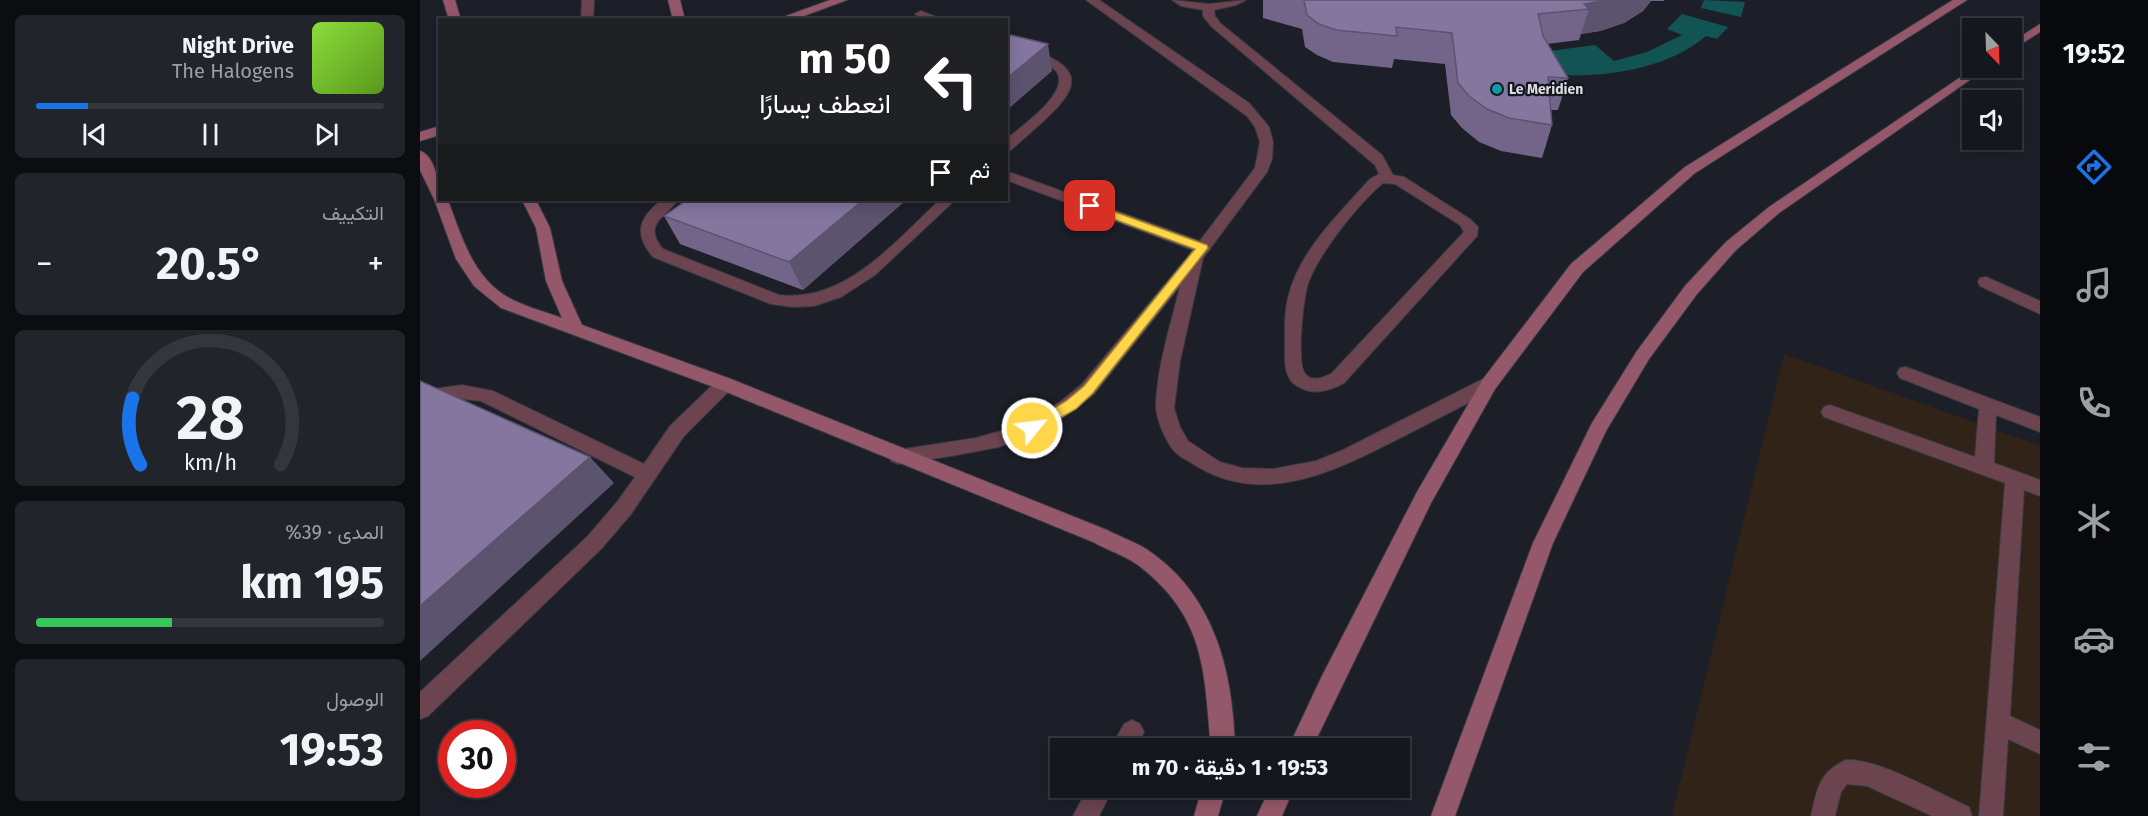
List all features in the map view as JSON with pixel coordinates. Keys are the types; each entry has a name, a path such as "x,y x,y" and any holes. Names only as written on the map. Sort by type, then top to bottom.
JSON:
{"main road":[{"path":"449,0 454,18"},
{"path":"674,0 679,18"},
{"path":"786,18 841,0"},
{"path":"1305,738 1424,498 1489,384 1577,268 1690,170 1961,0"},
{"path":"2022,40 2040,27"},
{"path":"1443,816 1543,543 1598,428 1642,355 1690,290 1731,246 1774,210 1966,78"},
{"path":"420,137 438,131"},
{"path":"420,154 438,193"},
{"path":"441,201 461,254 472,275 485,290 516,308 725,384 1100,536 1144,558 1178,589 1204,627 1219,681 1222,738"},
{"path":"530,201 543,228 554,281 575,328"},
{"path":"1206,816 1211,798"},
{"path":"1269,816 1277,798"}],"street":[{"path":"587,18 588,0"},
{"path":"898,456 984,444 1006,438 1046,422 1063,411 1088,389 1199,253 1262,169 1267,154 1268,140 1255,115 1092,0"},
{"path":"1178,0 1208,7 1240,0"},
{"path":"1208,7 1209,16 1216,25 1377,158 1387,177"},
{"path":"921,14 930,18"},
{"path":"1008,46 1056,64 1064,71 1067,80 1066,89 1060,98 1008,145"},
{"path":"1008,176 1199,253"},
{"path":"1387,177 1399,180 1465,222 1471,227 1472,233 1338,378 1330,384 1309,385 1299,380 1294,373 1293,365 1296,297 1301,280 1309,263 1375,182 1387,177"},
{"path":"670,201 654,216 648,226 647,237 650,246 658,253 777,300 797,302 819,299 840,292 857,281 947,201"},
{"path":"1199,253 1171,361 1165,408 1171,428 1181,446 1214,468 1242,476 1273,477 1318,468 1350,455 1489,384"},
{"path":"1986,282 2040,308"},
{"path":"1906,373 2040,425"},
{"path":"420,708 595,542 648,475 660,453 677,431 725,384"},
{"path":"420,398 456,391 474,392 487,396 648,475"},
{"path":"1984,468 1988,405"},
{"path":"1830,412 2040,488"},
{"path":"1991,816 2015,479"},
{"path":"1998,722 2040,741"},
{"path":"1823,816 1831,783 1846,771 1868,774 1960,816"},
{"path":"1085,816 1095,798"}],"shaded area":[{"path":"1704,0 1745,2 1741,17 1701,8"},
{"path":"1682,14 1728,27 1717,39 1706,36 1675,56 1619,72 1562,75 1550,51 1595,45 1614,61 1647,52 1682,35 1667,29"},
{"path":"1784,354 2040,446 2040,816 1672,816"}],"building":[{"path":"1304,0 1608,0 1584,4 1589,9 1538,14 1543,36 1568,78 1548,77 1552,125 1509,118 1487,109 1469,96 1458,83 1452,33 1396,27 1397,36 1336,30 1319,24 1307,15"},
{"path":"1008,34 1048,44 1008,77"},
{"path":"686,201 862,201 789,262 664,216"},
{"path":"420,381 590,457 420,606"}],"place":[{"name":"Le Meridien","path":"1497,89"}],"route":[{"path":"1032,428 1046,422 1071,405 1088,389 1203,248 1090,206"}]}
